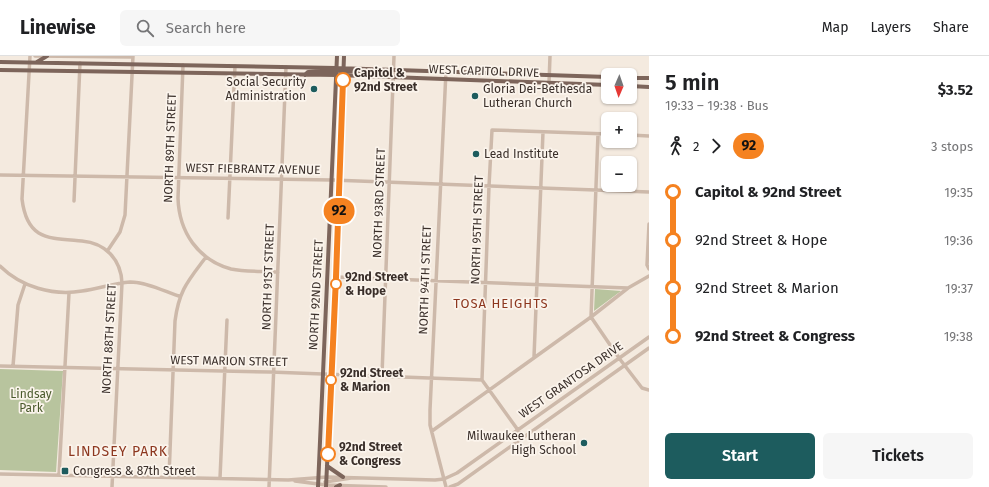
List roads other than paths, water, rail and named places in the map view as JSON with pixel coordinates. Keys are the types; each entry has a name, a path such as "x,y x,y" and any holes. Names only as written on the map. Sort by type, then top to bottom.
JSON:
{"main road":[{"path":"32,62 47,56"},
{"name":"NORTH 92ND STREET","path":"318,485 337,56"},
{"name":"NORTH 92ND STREET","path":"326,484 332,374 344,56"},
{"name":"WEST CAPITOL DRIVE","path":"0,62 286,67 394,78 601,85"},
{"name":"WEST CAPITOL DRIVE","path":"337,71 343,72 364,69 601,77"},
{"path":"0,70 305,75 308,72 337,71"},
{"path":"637,78 649,78"},
{"path":"637,86 649,87"},
{"path":"327,466 343,477"}],"street":[{"path":"30,56 32,62 29,70 22,199 28,220 33,229 46,236 54,239 82,241 97,244 108,250 117,238 123,225 125,215 133,57 35,56"},
{"name":"NORTH 93RD STREET","path":"382,375 394,56"},
{"path":"549,83 550,56"},
{"path":"74,201 80,63"},
{"name":"NORTH 89TH STREET","path":"183,65 178,208 180,220 184,230 197,249 206,257 219,264 232,269 278,272"},
{"path":"228,218 235,66"},
{"name":"NORTH 91ST STREET","path":"269,487 286,67"},
{"name":"NORTH 94TH STREET","path":"446,71 430,410 430,425 446,487"},
{"name":"NORTH 95TH STREET","path":"482,380 492,130 543,132"},
{"path":"534,357 543,132 598,134 591,317 642,388 647,390"},
{"path":"637,135 649,136"},
{"name":"WEST FIEBRANTZ AVENUE","path":"0,175 332,180 649,192"},
{"path":"649,224 647,265 649,269"},
{"name":"NORTH 88TH STREET","path":"108,250 115,258 120,270 122,283 112,487"},
{"path":"169,477 175,321 180,296 184,286 206,257"},
{"path":"0,266 13,277 25,284 43,290 69,293 81,292 122,283 139,283 180,296"},
{"path":"432,431 591,317 628,288 649,276"},
{"path":"336,277 628,288"},
{"path":"13,366 17,312 25,284"},
{"path":"59,475 69,293"},
{"path":"220,478 227,320"},
{"name":"WEST GRANTOSA DRIVE","path":"444,478 457,473 649,337"},
{"name":"WEST GRANTOSA DRIVE","path":"450,487 458,484 649,348"},
{"name":"WEST MARION STREET","path":"0,366 382,375 482,380"},
{"path":"482,380 523,437"},
{"path":"0,474 270,480 319,477 435,480 444,478"},
{"path":"288,480 318,485 353,478"},
{"path":"326,484 338,486 386,487"}],"place":[{"name":"Capitol & 92nd Street","path":"343,80"},
{"name":"Social Security Administration","path":"314,89"},
{"name":"Gloria Dei-Bethesda Lutheran Church","path":"475,96"},
{"name":"Lead Institute","path":"476,154"},
{"name":"92nd Street & Hope","path":"336,284"},
{"name":"92nd Street & Marion","path":"331,380"},
{"name":"Milwaukee Lutheran High School","path":"584,443"},
{"name":"92nd Street & Congress","path":"328,454"},
{"name":"Congress & 87th Street","path":"65,471"}],"district":[{"name":"TOSA HEIGHTS","path":"501,303"},
{"name":"LINDSEY PARK","path":"118,451"}],"park label":[{"name":"Lindsay Park","path":"31,401"}]}
